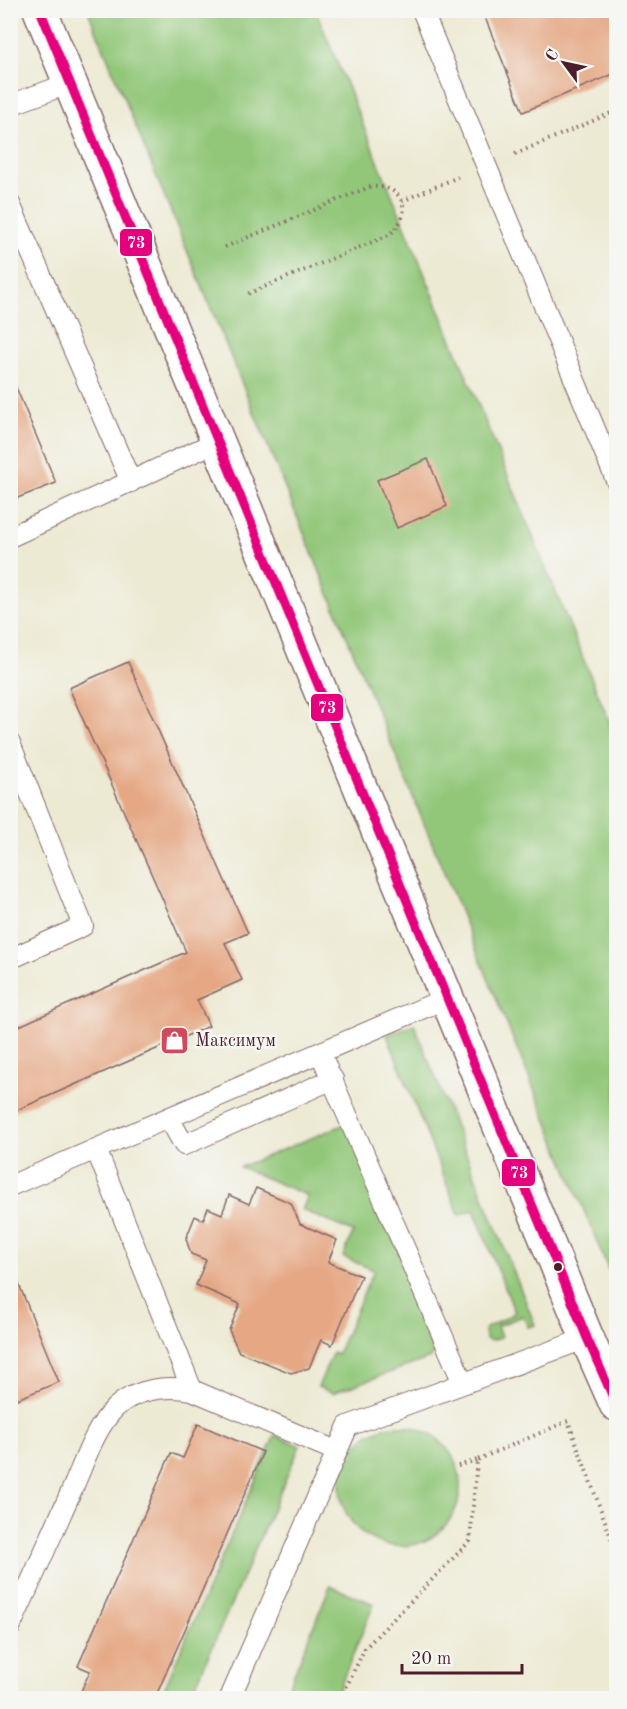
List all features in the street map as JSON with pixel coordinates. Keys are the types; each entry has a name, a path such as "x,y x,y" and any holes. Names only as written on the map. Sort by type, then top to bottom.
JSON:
{"street":[{"path":"40,10 449,997 586,1338 616,1404"}],"lane":[{"path":"422,10 616,480"},
{"path":"10,105 70,83"},
{"path":"10,204 131,482"},
{"path":"10,537 218,441"},
{"path":"10,743 83,926 10,959"},
{"path":"10,1186 449,997"},
{"path":"320,1052 463,1383"},
{"path":"169,1118 184,1145 333,1079"},
{"path":"96,1149 192,1390"},
{"path":"231,1698 348,1426 586,1338"},
{"path":"10,1627 95,1439 115,1408 129,1398 160,1388 192,1390 336,1451"}],"path":[{"path":"402,201 616,111"},
{"path":"225,247 369,187 383,185 395,191 402,201 402,220 389,235 245,295"},
{"path":"458,1466 568,1421 616,1551"},
{"path":"341,1698 364,1648 470,1541 477,1460"}],"green space":[{"path":"88,11 316,11 616,738 616,1288"},
{"path":"414,1024 535,1325 528,1327 523,1316 497,1326 501,1338 490,1341 486,1339 484,1332 486,1328 515,1313 474,1210 459,1215 387,1035"},
{"path":"348,1123 438,1350 430,1358 333,1393 318,1387 333,1352 337,1354 374,1270 343,1257 353,1232 302,1210 308,1196 240,1167"},
{"path":"400,1426 423,1431 442,1444 455,1463 460,1486 455,1509 442,1528 423,1541 400,1546 377,1541 358,1528 345,1509 340,1486 345,1463 358,1444 377,1431"},
{"path":"275,1435 300,1446 190,1698 160,1698"},
{"path":"330,1586 374,1604 335,1698 284,1698"}],"building":[{"path":"482,10 616,10 616,73 523,112"},
{"path":"10,373 56,483 10,501"},
{"path":"428,459 447,506 397,528 377,480"},
{"path":"128,662 248,933 225,943 242,980 197,1000 209,1026 10,1113 10,1030 186,952 69,688"},
{"path":"256,1188 291,1203 300,1224 337,1240 328,1262 361,1276 332,1345 321,1340 309,1368 291,1373 239,1352 229,1330 240,1304 196,1285 206,1260 191,1254 186,1239 195,1216 203,1220 208,1208 222,1214 229,1195 249,1204"},
{"path":"10,1266 59,1382 10,1402"},
{"path":"198,1424 263,1452 155,1698 78,1698 90,1671 78,1666 171,1453 183,1458"}],"transit line":[{"name":"73","path":"40,10 616,1404"}],"place":[{"name":"Максимум","path":"174,1041"}]}
